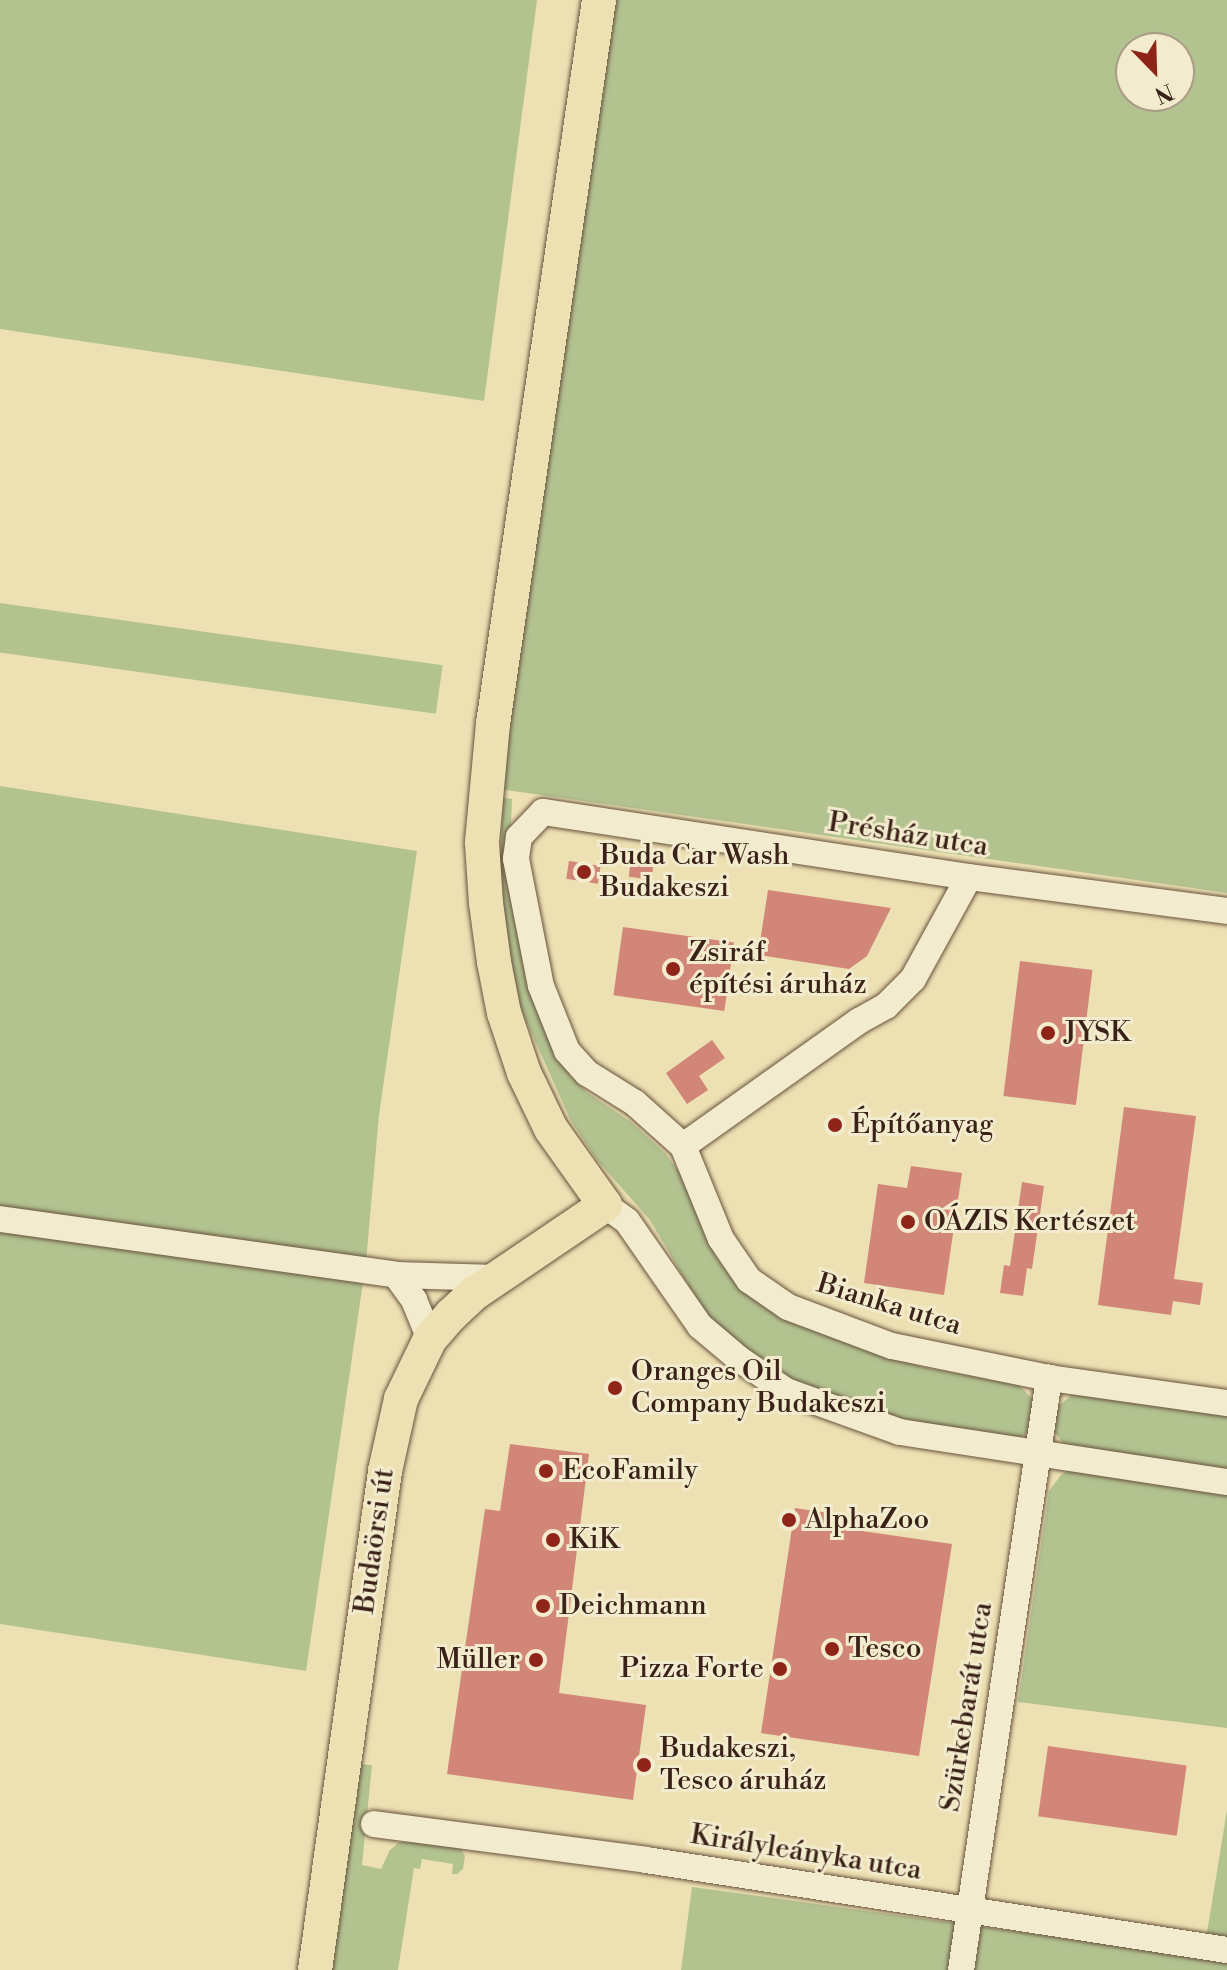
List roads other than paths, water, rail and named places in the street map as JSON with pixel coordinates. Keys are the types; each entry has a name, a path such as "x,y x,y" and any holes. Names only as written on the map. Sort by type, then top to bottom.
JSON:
{"main road":[{"path":"599,0 493,724 482,842 494,962 504,1013 524,1073 551,1129 605,1205"},
{"name":"Budaörsi út","path":"315,1970 387,1459 401,1399 430,1339 475,1293 605,1205"}],"street":[{"name":"Bianka utca","path":"581,816 543,812 519,837 516,859 541,986 567,1051 587,1073 635,1103 683,1146 721,1239 749,1280 788,1307 827,1325 892,1346 1049,1378 1227,1403"},
{"name":"Présház utca","path":"581,816 969,877 1227,911"},
{"path":"683,1146 859,1021 886,1006 913,979 969,877"},
{"path":"605,1205 627,1221 700,1326 739,1359 786,1391 900,1432 1227,1482"},
{"path":"0,1219 396,1275 498,1278"},
{"path":"396,1275 414,1300 430,1339"},
{"name":"Szürkebarát utca","path":"961,1970 1049,1378"},
{"name":"Királyleányka utca","path":"374,1824 646,1860 1227,1950"}],"place":[{"name":"Buda Car Wash Budakeszi","path":"584,872"},
{"name":"Zsiráf építési áruház","path":"673,969"},
{"name":"JYSK","path":"1048,1033"},
{"name":"Építőanyag","path":"835,1125"},
{"name":"OÁZIS Kertészet","path":"908,1222"},
{"name":"Oranges Oil Company Budakeszi","path":"615,1388"},
{"name":"EcoFamily","path":"546,1471"},
{"name":"AlphaZoo","path":"789,1520"},
{"name":"KiK","path":"553,1540"},
{"name":"Deichmann","path":"543,1606"},
{"name":"Tesco","path":"832,1649"},
{"name":"Müller","path":"536,1660"},
{"name":"Pizza Forte","path":"780,1669"},
{"name":"Budakeszi, Tesco áruház","path":"644,1765"}]}
